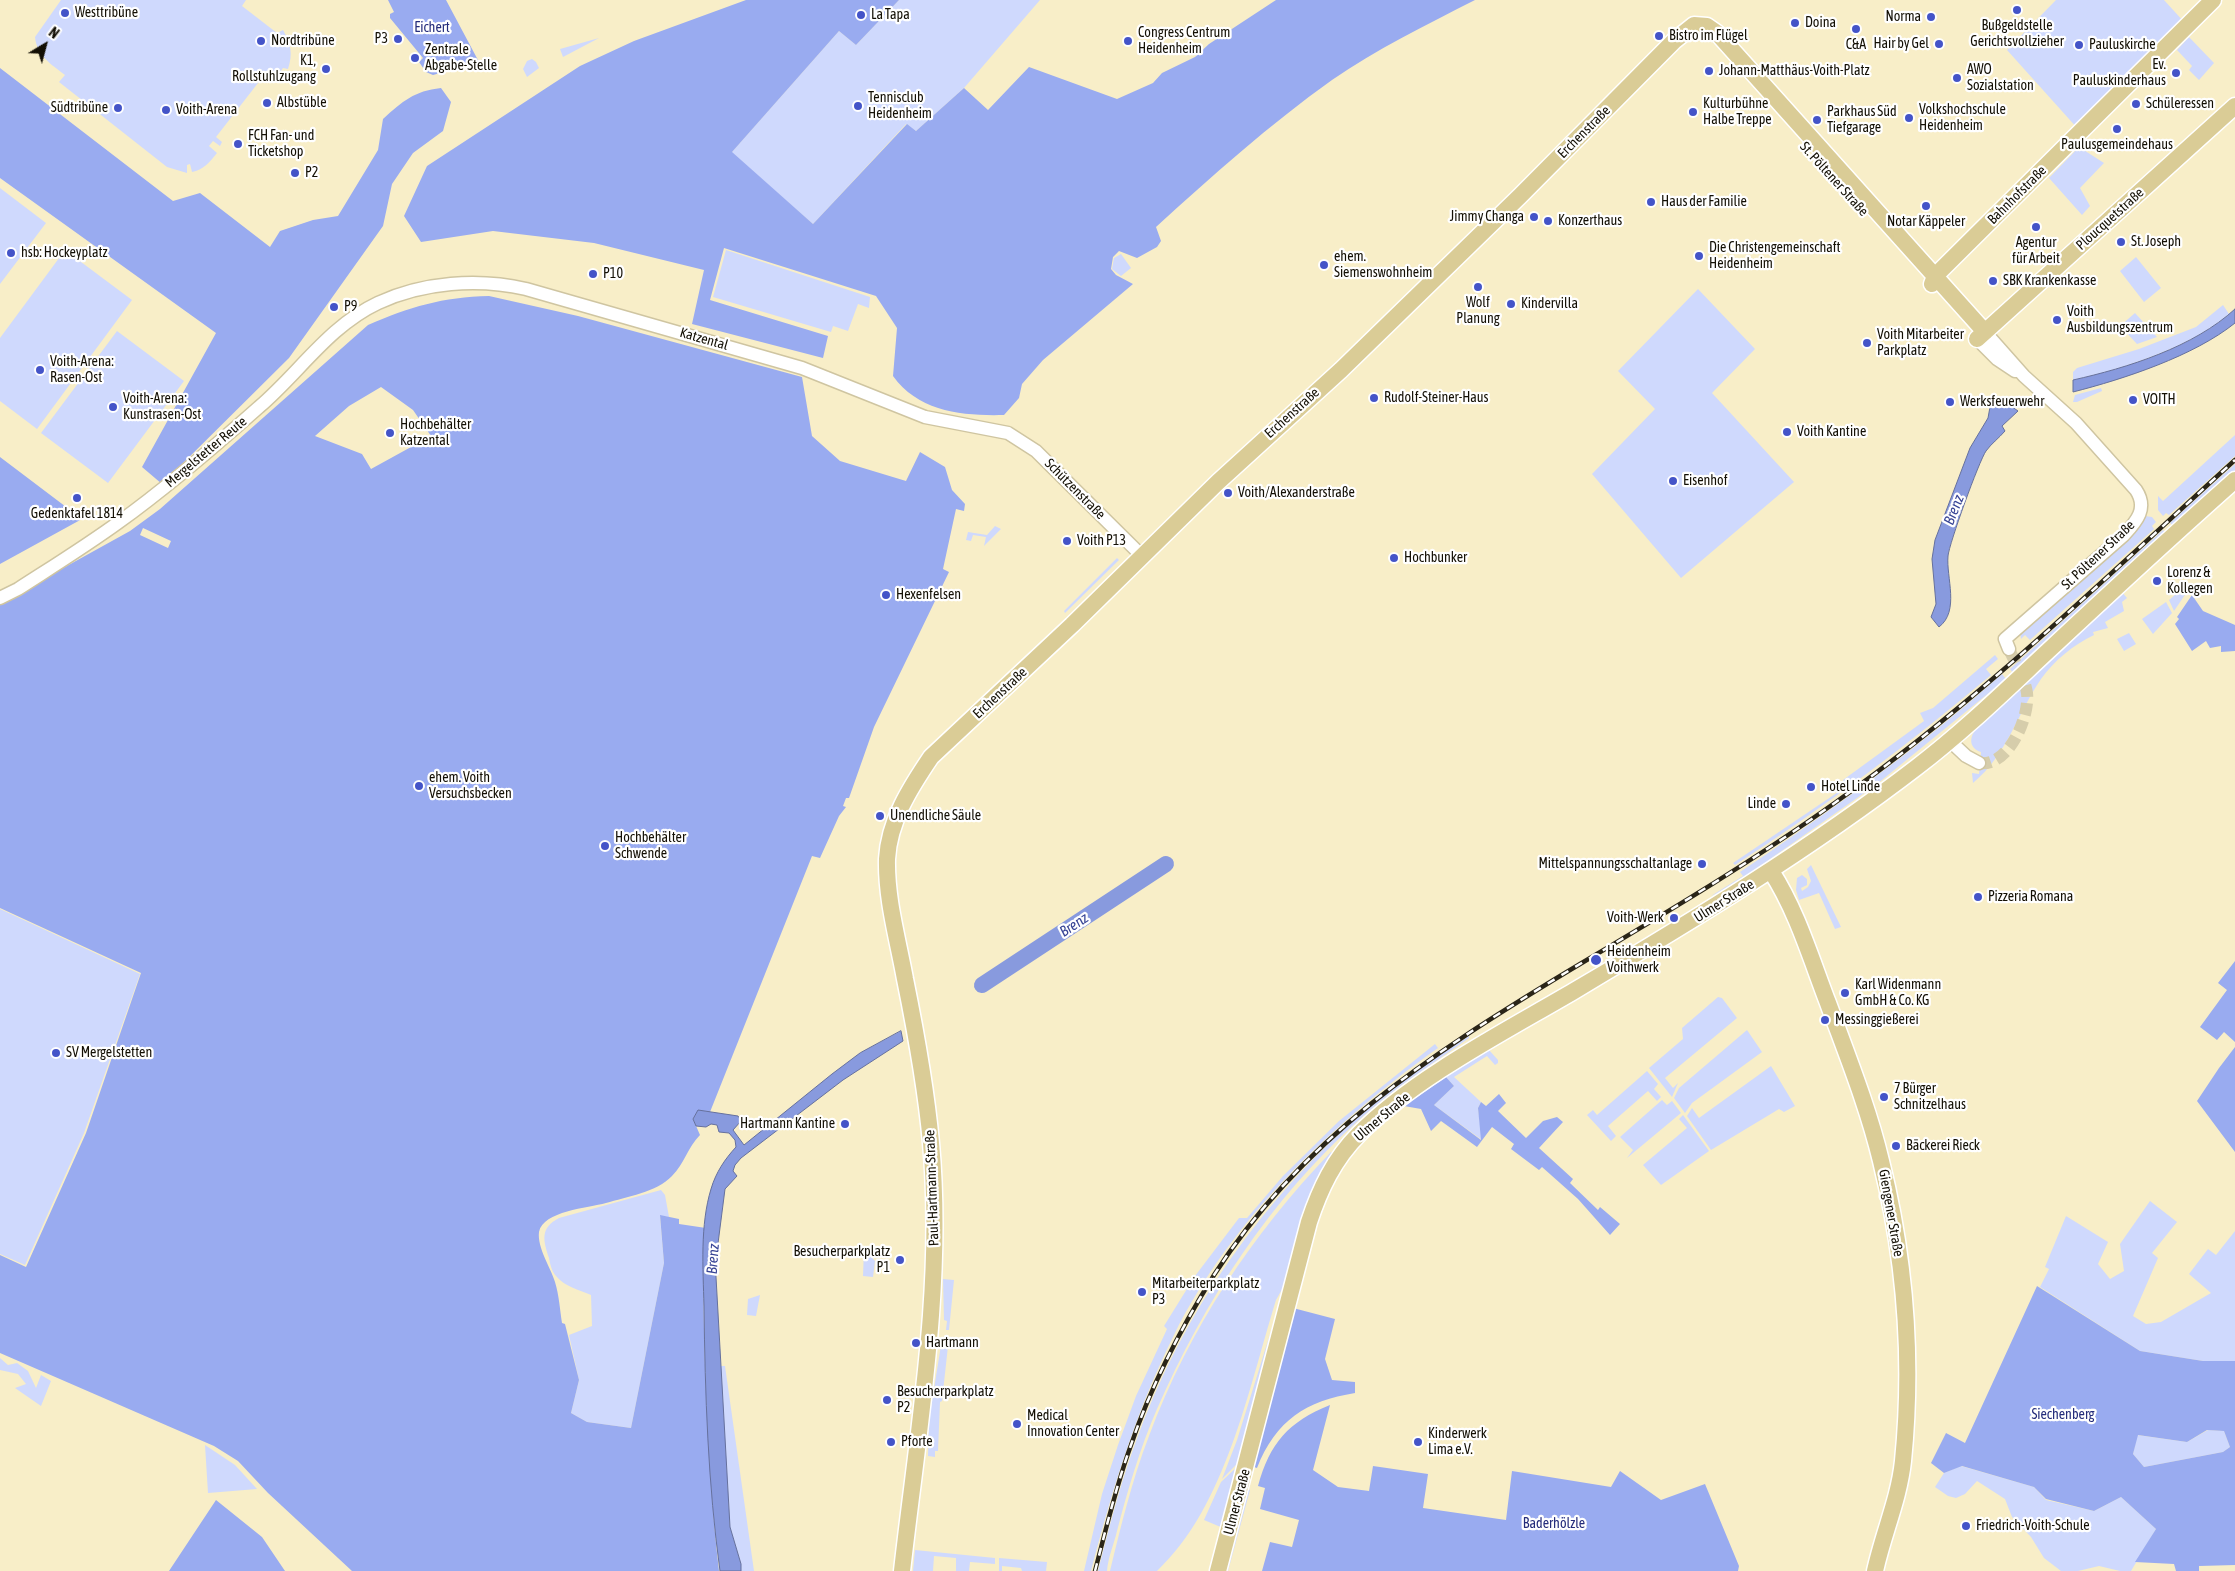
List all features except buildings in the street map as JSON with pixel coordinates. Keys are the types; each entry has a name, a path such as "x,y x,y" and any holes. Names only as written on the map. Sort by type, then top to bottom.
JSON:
{"main road":[{"name":"Bahnhofstraße","path":"1933,281 2213,0"},
{"name":"St. Pöltener Straße","path":"1689,28 1707,26 1717,33 1981,336"},
{"name":"Erchenstraße","path":"900,809 913,783 931,757 1252,450 1370,341 1689,28"},
{"name":"Ploucquetstraße","path":"1981,336 2235,106"},
{"name":"Ulmer Straße","path":"1218,1571 1308,1222 1326,1180 1343,1153 1379,1116 1439,1072 1771,871 1882,793 1950,741 1992,705 2172,536 2235,480"},
{"name":"Paul-Hartmann-Straße","path":"900,809 889,847 888,878 926,1099 933,1171 934,1249 930,1325 902,1571"},
{"name":"Giengener Straße","path":"1771,871 1786,899 1810,956 1865,1104 1881,1159 1899,1251 1906,1342 1903,1461 1896,1495 1875,1571"},
{"path":"1750,884 1786,899"}],"street":[{"name":"Katzental","path":"400,294 426,288 462,284 490,284 518,288 802,368 925,418 1002,431"},
{"name":"Mergelstetter Reute","path":"0,598 18,589 119,522 204,455 263,405 337,329 367,309 400,294"},
{"name":"St. Pöltener Straße","path":"1981,336 2072,418 2136,490 2141,501 2141,511 2135,523 2124,535 2007,644"},
{"name":"Schützenstraße","path":"1002,431 1022,441 1036,451 1142,556"},
{"path":"1950,741 1966,756 1979,763"}],"shaded area":[{"name":"Voith-Arena","path":"61,0 246,0 242,6 277,33 283,30 290,49 288,69 283,68 274,81 265,74 216,137 222,142 220,146 213,141 209,146 217,153 206,165 192,172 190,164 187,165 187,173 167,167 59,82 65,75 42,54 36,44 35,37"},
{"name":"Tennisclub Heidenheim","path":"899,0 1040,0 964,88 916,131 906,124 813,224 731,153 839,31 856,45"},
{"path":"2056,0 2164,0 2185,23 2078,129 2007,50"},
{"path":"2189,37 2214,63 2199,80 2189,70 2192,66 2177,50"},
{"path":"599,38 563,57 560,49"},
{"path":"532,59 539,68 527,77 523,69 527,61"},
{"path":"2079,147 2104,163 2080,188 2090,206 2082,215 2049,178"},
{"name":"hsb: Hockeyplatz","path":"0,188 46,223 0,284"},
{"name":"Voith-Arena: Rasen-Ost","path":"65,250 132,300 37,429 0,401 0,338"},
{"path":"726,250 870,297 869,308 858,304 848,331 833,326 831,332 713,297"},
{"path":"1121,254 1131,268 1121,276 1112,269 1114,258"},
{"path":"2136,257 2161,288 2144,302 2120,271"},
{"path":"1698,289 1755,349 1712,393 1794,482 1681,578 1592,474 1655,409 1618,371"},
{"path":"2223,305 2229,314 2195,337 2134,363 2073,380 2073,372 2077,368 2139,349 2196,327"},
{"path":"2135,313 2157,337 2137,344 2120,326"},
{"name":"Voith-Arena: Kunstrasen-Ost","path":"117,331 184,381 108,483 41,433"},
{"path":"2101,388 2102,391 2073,402 2075,395"},
{"path":"2235,435 2235,456 2169,515 2166,513 2163,516 2158,510 2158,496 2163,501"},
{"path":"2235,464 2235,472 2174,527 2170,523 2173,520"},
{"path":"2145,516 2152,517 2156,522 2152,526 2154,529 2030,640 2025,635 2021,639 2020,631"},
{"path":"995,526 1001,529 984,546 986,537 973,535 971,541 966,540 968,532 987,535"},
{"path":"2163,530 2166,533 2163,538 2013,673 2010,669"},
{"path":"1117,558 1119,560 1065,613 1064,611"},
{"path":"2189,583 2191,586 2174,611 2169,600"},
{"path":"2121,591 2127,598 2122,602 2124,611 2105,622 2108,628 2093,632 2094,635 2072,648 2046,672 1995,760 1973,783 1972,773 1979,774 1981,752 1974,748 1971,742 1976,729"},
{"path":"2166,602 2172,613 2153,634 2142,619"},
{"path":"2129,633 2136,644 2124,651 2117,639"},
{"path":"1995,655 1998,659 1986,669 1991,675 1929,726 1801,821 1735,865 1733,863 1847,786 1843,780 1924,721 1920,713 1933,708"},
{"path":"2002,674 2006,679 1877,784 1726,890 1711,896 1743,876 1740,872 1808,826 1907,753"},
{"path":"1811,865 1841,927 1835,929 1819,893 1799,900 1796,890 1797,878 1802,875 1807,879 1807,885 1801,888 1802,891 1808,887 1811,881 1807,869"},
{"name":"SV Mergelstetten","path":"0,909 140,974 84,1133 25,1265 0,1254"},
{"path":"1718,997 1722,998 1737,1018 1665,1078 1673,1088 1678,1083 1672,1097 1649,1068 1683,1039 1682,1028"},
{"path":"1747,1030 1762,1052 1692,1103 1685,1113 1674,1098 1679,1088"},
{"path":"1469,1036 1469,1038 1386,1097 1327,1150 1269,1217 1243,1253 1196,1329 1157,1409 1130,1484 1107,1571 1098,1571 1124,1475 1154,1395 1176,1348 1230,1260 1261,1218 1331,1141 1393,1087"},
{"path":"1435,1044 1438,1048 1361,1108 1288,1176 1225,1251 1198,1292 1160,1364 1116,1481 1091,1571 1084,1571 1102,1494 1136,1396 1167,1329 1164,1326 1195,1276 1239,1218 1247,1218 1283,1176 1339,1121"},
{"path":"1489,1050 1498,1060 1498,1063 1495,1065 1487,1056 1454,1077 1481,1102 1478,1108 1482,1140 1434,1105 1454,1086 1446,1077"},
{"path":"1771,1066 1795,1106 1784,1112 1779,1109 1711,1150 1687,1116 1692,1108 1699,1118"},
{"path":"1647,1071 1658,1084 1654,1089 1661,1097 1657,1101 1648,1091 1608,1126 1616,1136 1611,1141 1587,1115 1593,1110 1597,1115"},
{"path":"1662,1100 1667,1105 1672,1101 1681,1113 1627,1158 1633,1150 1620,1137"},
{"path":"1683,1115 1709,1151 1661,1185 1643,1165 1687,1128 1679,1119"},
{"path":"1331,1152 1334,1155 1289,1277 1276,1300 1245,1407 1232,1444 1218,1480 1201,1514 1181,1545 1157,1571 1110,1571 1137,1469 1165,1396 1183,1358 1225,1285 1249,1250 1302,1183"},
{"path":"661,1190 665,1195 669,1217 660,1216 664,1263 631,1428 587,1422 571,1413 579,1380 569,1335 592,1326 591,1295 568,1286 555,1274 551,1268 545,1246 546,1230 559,1218"},
{"path":"2150,1201 2177,1222 2152,1253 2158,1258 2133,1316 2146,1324 2161,1322 2211,1293 2189,1274 2208,1249 2216,1255 2235,1231 2235,1361 2203,1361 2140,1351 2040,1287 2049,1269 2045,1267 2066,1216 2108,1242 2098,1264 2110,1279 2124,1271 2120,1244"},
{"path":"864,1249 875,1261 873,1277 863,1276"},
{"path":"943,1279 954,1280 949,1330 946,1330 947,1321 944,1320"},
{"path":"760,1295 756,1316 747,1315 748,1299"},
{"path":"1281,1299 1242,1459 1222,1479 1237,1440"},
{"path":"942,1339 945,1340 944,1345 948,1346 942,1401 940,1402 938,1451 935,1451 935,1457 928,1456 929,1420"},
{"path":"0,1358 8,1365 17,1363 28,1371 36,1388 41,1375 51,1381 41,1406 15,1388 26,1384 18,1374 0,1370"},
{"path":"720,1366 725,1366 754,1571 741,1571 741,1564 730,1527"},
{"path":"2208,1430 2224,1431 2230,1447 2223,1452 2144,1467 2133,1454 2137,1435 2187,1442"},
{"path":"205,1445 235,1465 257,1489 208,1493"},
{"path":"1242,1462 1223,1528 1204,1520 1221,1482"},
{"path":"1961,1466 2034,1487 2046,1500 2094,1511 2121,1497 2156,1529 2131,1571 2120,1571 2099,1566 2078,1571 2061,1571 2044,1558 2031,1537 2012,1517 2005,1499 1977,1481 1965,1494 1956,1498 1948,1496 1935,1487 1944,1473"},
{"path":"1248,1489 1250,1490 1228,1571 1223,1571"},
{"path":"915,1550 995,1558 995,1564 970,1562 969,1571 956,1571 956,1558 934,1556 933,1571 913,1571"},
{"path":"999,1558 1047,1562 1046,1571 1022,1571 1021,1568 1002,1566 1002,1571 999,1571"}],"green space":[{"name":"Eichert","path":"388,0 446,0 479,62 433,75 426,72 419,62 423,58 390,18 390,14 394,12"},
{"path":"746,0 899,0 856,45 839,31 732,152 813,224 907,124 916,131 964,88 988,110 1029,67 1117,99 1153,83 1162,73 1195,57 1209,44 1276,0 1475,0 1366,58 1332,80 1286,115 1156,227 1161,241 1157,247 1137,258 1119,251 1113,257 1111,269 1116,275 1133,284 1043,360 1022,384 1019,398 1004,415 989,415 958,413 943,409 916,397 904,388 893,376 897,328 876,296 724,248 710,300 828,336 823,358 692,324 704,270 594,243 493,231 421,242 404,216 427,166 580,66 634,41"},
{"path":"0,68 173,201 200,193 270,247 280,231 313,220 338,216 378,150 383,119 397,107 416,94 441,88 451,102 443,131 413,153 392,184 383,226 289,358 162,484 142,467 216,333 0,178"},
{"path":"489,296 578,316 802,377 812,436 840,461 906,481 920,452 945,467 952,490 965,504 964,511 956,509 943,569 949,572 874,727 849,798 846,798 843,806 846,807 839,816 820,858 812,856 710,1112 698,1111 693,1119 700,1135 676,1171 666,1182 632,1196 557,1215 542,1225 539,1232 540,1245 553,1276 562,1323 565,1324 579,1380 571,1413 587,1422 631,1428 664,1263 660,1215 679,1219 679,1224 706,1228 704,1331 706,1392 719,1571 352,1571 268,1493 238,1461 214,1446 0,1353 0,1255 26,1267 86,1133 141,973 0,908 0,603 130,531 160,509 368,325 412,308 456,298","holes":["381,387 413,410 431,436 371,469 362,454 315,436 349,406","143,528 171,541 168,548 140,535"]},
{"path":"0,457 82,519 0,564"},
{"path":"2192,595 2203,611 2235,625 2235,651 2221,652 2221,646 2210,648 2206,641 2192,651 2175,624 2179,619 2177,617"},
{"path":"2235,961 2235,1042 2224,1032 2217,1040 2200,1027 2227,990 2218,983"},
{"path":"2235,1047 2235,1152 2197,1101"},
{"path":"1446,1077 1454,1086 1434,1105 1481,1140 1478,1108 1481,1102 1486,1106 1499,1094 1506,1103 1498,1111 1526,1138 1543,1121 1557,1117 1563,1122 1539,1148 1573,1179 1570,1183 1598,1210 1600,1207 1620,1224 1610,1235 1578,1199 1542,1167 1539,1170 1511,1149 1514,1144 1492,1127 1477,1147 1441,1121 1431,1131 1421,1109 1404,1106"},
{"name":"Siechenberg","path":"2037,1286 2140,1351 2203,1361 2235,1361 2235,1565 2199,1566 2199,1571 2176,1571 2174,1564 2135,1562 2156,1529 2121,1497 2094,1511 2046,1499 2034,1487 1962,1466 1944,1473 1931,1463 1946,1433 1965,1443","holes":["2207,1430 2224,1431 2230,1447 2223,1452 2144,1467 2133,1454 2138,1435 2187,1442"]},
{"path":"1293,1308 1335,1319 1325,1359 1332,1380 1355,1382 1355,1393 1322,1401 1295,1415 1273,1437 1257,1468 1254,1467"},
{"name":"Baderhölzle","path":"1330,1405 1313,1470 1338,1487 1369,1491 1373,1466 1428,1474 1423,1508 1506,1520 1512,1471 1611,1487 1620,1471 1661,1500 1705,1484 1739,1566 1738,1571 1262,1571 1270,1542 1292,1547 1299,1520 1260,1509 1265,1488 1258,1486 1268,1458 1275,1446 1292,1427"},
{"path":"216,1500 262,1537 285,1571 169,1571"}],"water":[{"path":"2235,309 2235,323 2200,346 2136,373 2073,392 2073,380 2137,362 2180,345 2200,334"},
{"path":"2000,398 2018,411 2002,426 2005,431 1986,451 1977,470 1953,536 1948,556 1951,603 1945,620 1939,627 1931,617 1936,604 1932,559 1935,540 1970,448 1988,418 1990,407"},
{"path":"901,1031 903,1041 843,1080 741,1158 733,1171 737,1176 725,1189 716,1259 716,1277 730,1527 741,1564 741,1571 720,1571 708,1439 703,1247 705,1217 711,1189 721,1166 736,1147 735,1140 729,1133 719,1132 717,1125 696,1126 693,1119 698,1110 738,1116 741,1121 733,1130 744,1145 860,1053"}],"waterway":[{"name":"Brenz","path":"982,985 1166,864"}],"tunnel":[{"path":"1979,763 1990,762 1999,758 2008,749 2015,739 2025,715 2027,703 2026,687 2009,649"}],"railway":[{"path":"1095,1571 1116,1492 1139,1423 1157,1379 1190,1316 1214,1275 1249,1226 1287,1181 1328,1141 1372,1103 1465,1036 1514,1004 1736,869 1803,825 1889,763 1991,681 2235,460"}],"place":[{"name":"Bußgeldstelle Gerichtsvollzieher","path":"2017,10"},
{"name":"Westtribüne","path":"65,13"},
{"name":"La Tapa","path":"861,15"},
{"name":"Norma","path":"1931,17"},
{"name":"Doina","path":"1795,23"},
{"name":"C&A","path":"1856,29"},
{"name":"Bistro im Flügel","path":"1659,36"},
{"name":"P3","path":"398,39"},
{"name":"Nordtribüne","path":"261,41"},
{"name":"Congress Centrum Heidenheim","path":"1128,41"},
{"name":"Hair by Gel","path":"1939,44"},
{"name":"Pauluskirche","path":"2079,45"},
{"name":"Zentrale Abgabe-Stelle","path":"415,58"},
{"name":"K1, Rollstuhlzugang","path":"326,69"},
{"name":"Johann-Matthäus-Voith-Platz","path":"1709,71"},
{"name":"Ev. Pauluskinderhaus","path":"2176,73"},
{"name":"AWO Sozialstation","path":"1957,78"},
{"name":"Albstüble","path":"267,103"},
{"name":"Schüleressen","path":"2136,104"},
{"name":"Tennisclub Heidenheim","path":"858,106"},
{"name":"Südtribüne","path":"118,108"},
{"name":"Voith-Arena","path":"166,110"},
{"name":"Kulturbühne Halbe Treppe","path":"1693,112"},
{"name":"Volkshochschule Heidenheim","path":"1909,118"},
{"name":"Parkhaus Süd Tiefgarage","path":"1817,120"},
{"name":"Paulusgemeindehaus","path":"2117,129"},
{"name":"FCH Fan- und Ticketshop","path":"238,144"},
{"name":"P2","path":"295,173"},
{"name":"Haus der Familie","path":"1651,202"},
{"name":"Notar Käppeler","path":"1926,206"},
{"name":"Jimmy Changa","path":"1534,217"},
{"name":"Konzerthaus","path":"1548,221"},
{"name":"Agentur für Arbeit","path":"2036,227"},
{"name":"St. Joseph","path":"2121,242"},
{"name":"hsb: Hockeyplatz","path":"11,253"},
{"name":"Die Christengemeinschaft Heidenheim","path":"1699,256"},
{"name":"ehem. Siemenswohnheim","path":"1324,265"},
{"name":"P10","path":"593,274"},
{"name":"SBK Krankenkasse","path":"1993,281"},
{"name":"Wolf Planung","path":"1478,287"},
{"name":"Kindervilla","path":"1511,304"},
{"name":"P9","path":"334,307"},
{"name":"Voith Ausbildungszentrum","path":"2057,320"},
{"name":"Voith Mitarbeiter Parkplatz","path":"1867,343"},
{"name":"Voith-Arena: Rasen-Ost","path":"40,370"},
{"name":"Rudolf-Steiner-Haus","path":"1374,398"},
{"name":"VOITH","path":"2133,400"},
{"name":"Werksfeuerwehr","path":"1950,402"},
{"name":"Voith-Arena: Kunstrasen-Ost","path":"113,407"},
{"name":"Voith Kantine","path":"1787,432"},
{"name":"Hochbehälter Katzental","path":"390,433"},
{"name":"Eisenhof","path":"1673,481"},
{"name":"Voith/Alexanderstraße","path":"1228,493"},
{"name":"Gedenktafel 1814","path":"77,498"},
{"name":"Voith P13","path":"1067,541"},
{"name":"Hochbunker","path":"1394,558"},
{"name":"Lorenz & Kollegen","path":"2157,581"},
{"name":"Hexenfelsen","path":"886,595"},
{"name":"ehem. Voith Versuchsbecken","path":"419,786"},
{"name":"Hotel Linde","path":"1811,787"},
{"name":"Linde","path":"1786,804"},
{"name":"Unendliche Säule","path":"880,816"},
{"name":"Hochbehälter Schwende","path":"605,846"},
{"name":"Mittelspannungsschaltanlage","path":"1702,864"},
{"name":"Pizzeria Romana","path":"1978,897"},
{"name":"Voith-Werk","path":"1674,918"},
{"name":"Heidenheim Voithwerk","path":"1596,960"},
{"name":"Karl Widenmann GmbH & Co. KG","path":"1845,993"},
{"name":"Messinggießerei","path":"1825,1020"},
{"name":"SV Mergelstetten","path":"56,1053"},
{"name":"7 Bürger Schnitzelhaus","path":"1884,1097"},
{"name":"Hartmann Kantine","path":"845,1124"},
{"name":"Bäckerei Rieck","path":"1896,1146"},
{"name":"Besucherparkplatz P1","path":"900,1260"},
{"name":"Mitarbeiterparkplatz P3","path":"1142,1292"},
{"name":"Hartmann","path":"916,1343"},
{"name":"Besucherparkplatz P2","path":"887,1400"},
{"name":"Medical Innovation Center","path":"1017,1424"},
{"name":"Pforte","path":"891,1442"},
{"name":"Kinderwerk Lima e.V.","path":"1418,1442"},
{"name":"Friedrich-Voith-Schule","path":"1966,1526"}]}
